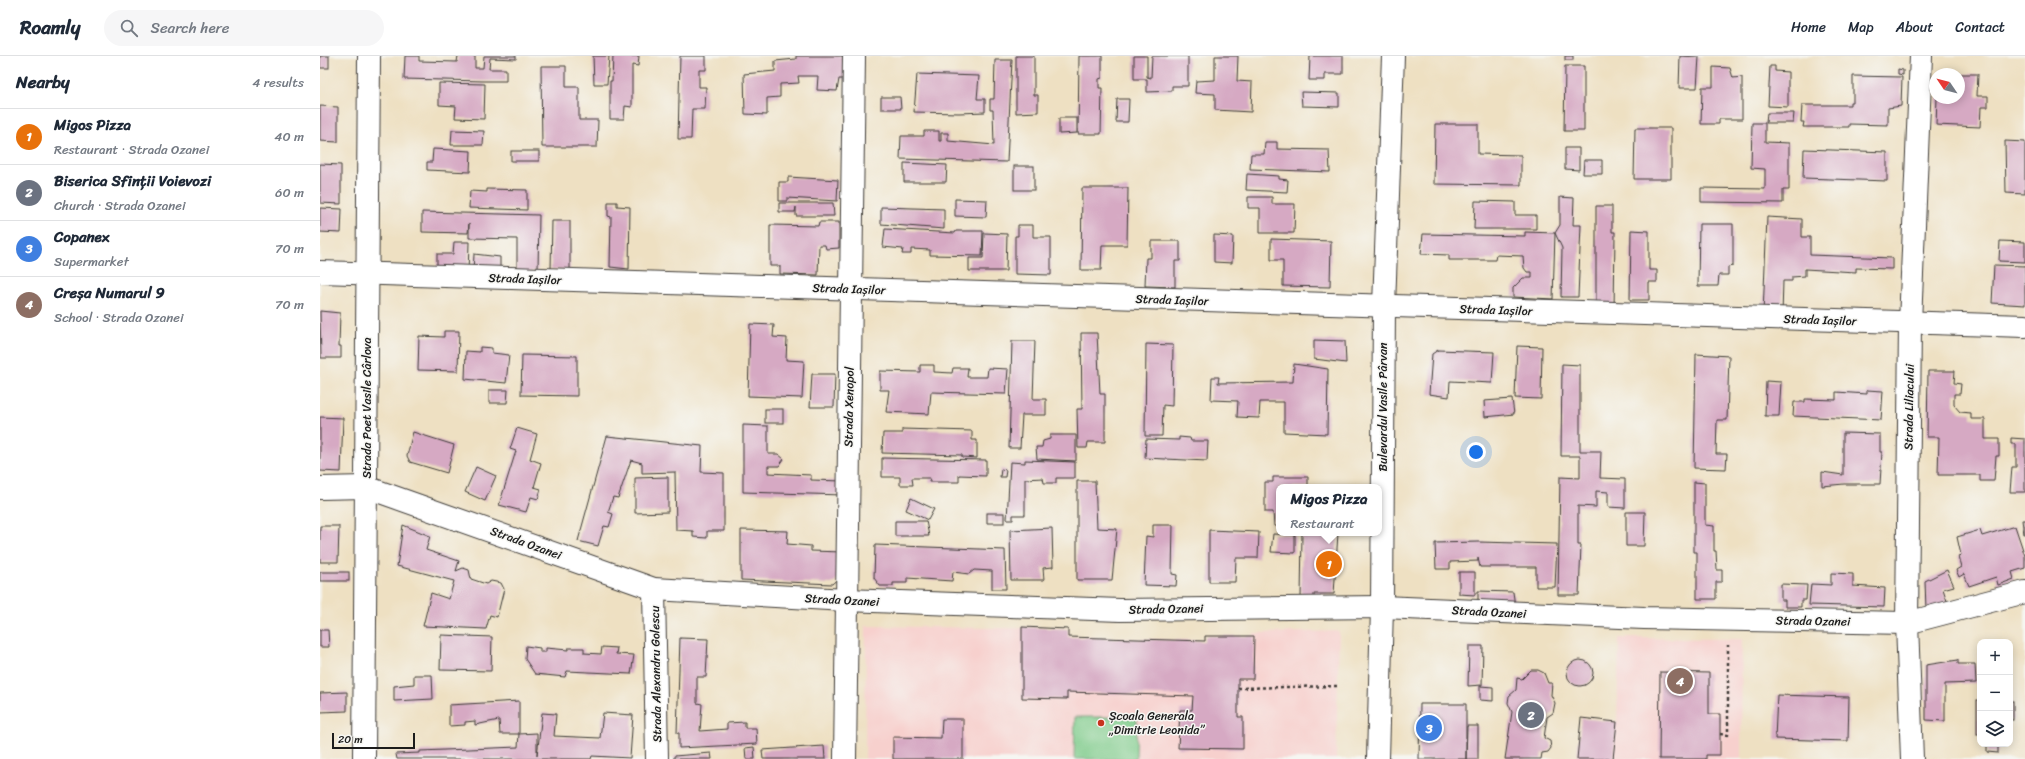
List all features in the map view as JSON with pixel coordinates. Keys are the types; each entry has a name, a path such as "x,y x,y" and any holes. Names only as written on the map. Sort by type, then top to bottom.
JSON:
{"street":[{"name":"Strada Poet Vasile Cârlova","path":"364,759 370,56"},
{"name":"Strada Xenopol","path":"845,759 854,56"},
{"name":"Bulevardul Vasile Pârvan","path":"1378,759 1382,607 1384,306 1393,56"},
{"name":"Strada Liliacului","path":"1912,759 1907,623 1910,323 1921,56"},
{"name":"Strada Iașilor","path":"320,272 2025,326"},
{"name":"Strada Ozanei","path":"320,488 366,487 654,589 846,600 1120,610 1382,607 1644,618 1907,623 2025,592"},
{"name":"Strada Alexandru Golescu","path":"654,589 657,759"}],"path":[{"path":"1720,734 1728,735 1728,639"},
{"path":"1238,688 1338,686"}],"shaded area":[{"name":"Școala Generala „Dimitrie Leonida”","path":"866,626 1068,629 1069,637 1205,641 1205,636 1253,636 1254,633 1339,631 1336,759 865,759"},
{"path":"1619,638 1742,639 1741,759 1613,759 1617,722"}],"green space":[{"path":"1075,717 1137,717 1136,759 1074,759"}],"building":[{"path":"320,56 329,56 329,68 320,68"},
{"path":"405,56 419,56 419,61 457,62 458,56 475,56 475,68 483,68 484,56 516,56 516,59 490,58 489,69 506,69 506,81 404,79"},
{"path":"593,56 609,56 607,84 594,84"},
{"path":"613,56 639,56 638,66 632,65 632,107 625,106 624,119 610,119 610,81 612,81"},
{"path":"680,56 706,56 706,70 699,70 699,87 706,87 705,109 692,109 691,139 678,139"},
{"path":"796,56 846,56 846,79 839,79 837,91 817,90 818,76 798,76 799,83 780,84 780,97 767,98 767,115 745,114 744,74 775,71 775,61 796,59"},
{"path":"1016,56 1034,56 1034,95 1038,95 1038,112 1016,113"},
{"path":"1079,56 1102,56 1102,78 1099,79 1099,88 1102,88 1101,134 1078,134"},
{"path":"1134,56 1147,56 1147,77 1151,78 1152,56 1188,56 1188,86 1172,86 1172,91 1147,92 1147,79 1134,79"},
{"path":"1215,56 1238,56 1237,81 1252,82 1251,112 1215,110 1215,94 1195,93 1196,81 1215,80"},
{"path":"1310,56 1343,56 1343,74 1325,74 1325,80 1309,80"},
{"path":"1565,56 1573,56 1573,60 1565,60"},
{"path":"1680,56 1699,57 1697,88 1679,88"},
{"path":"995,60 1012,60 1007,162 900,159 901,136 924,136 924,131 939,131 939,141 941,141 941,133 948,133 948,141 994,145 993,110 990,110 990,99 994,99"},
{"path":"541,66 566,66 566,87 579,87 579,120 598,120 597,147 542,147"},
{"path":"1565,66 1584,66 1584,131 1564,131"},
{"path":"1770,66 1775,66 1775,71 1788,72 1788,107 1768,106"},
{"path":"1713,67 1730,68 1733,78 1742,77 1742,119 1719,119 1719,124 1701,124 1702,87 1713,87"},
{"path":"1898,69 1903,70 1903,75 1898,74"},
{"path":"917,74 979,76 977,99 985,99 985,112 914,112"},
{"path":"1965,74 1978,74 1977,96 1988,96 1988,107 1981,107 1980,127 1936,125 1937,104 1965,104"},
{"path":"1853,76 1902,77 1901,106 1888,108 1888,125 1849,124 1849,127 1803,127 1804,122 1801,122 1802,105 1850,105 1850,102 1853,102"},
{"path":"439,83 485,84 484,119 455,118 456,106 439,105"},
{"path":"1301,92 1339,93 1339,107 1302,106"},
{"path":"881,97 900,97 901,109 881,109"},
{"path":"1117,99 1129,99 1128,122 1116,122"},
{"path":"320,106 338,107 338,142 320,141"},
{"path":"1767,113 1794,113 1793,123 1766,123"},
{"path":"1059,118 1077,118 1077,133 1059,134"},
{"path":"1752,123 1765,123 1765,142 1789,143 1789,190 1783,190 1783,203 1701,202 1701,188 1765,189 1765,169 1751,168"},
{"path":"1435,124 1478,124 1478,154 1521,155 1521,185 1434,184"},
{"path":"1635,128 1671,128 1671,179 1634,179"},
{"path":"452,130 484,131 483,145 451,145"},
{"path":"2005,141 2025,142 2025,194 2006,193"},
{"path":"1265,142 1277,142 1277,149 1329,150 1330,172 1250,169 1251,154 1264,154"},
{"path":"1565,148 1579,148 1579,170 1565,169"},
{"path":"433,149 471,151 470,172 427,170 427,162 432,162"},
{"path":"1804,149 1887,152 1887,181 1803,178"},
{"path":"511,151 539,151 539,161 511,161"},
{"path":"1584,160 1602,160 1602,174 1583,174"},
{"path":"904,163 947,165 946,182 904,182"},
{"path":"320,164 341,165 341,204 320,203"},
{"path":"1014,166 1034,166 1034,190 1014,190"},
{"path":"1247,174 1279,176 1279,179 1288,180 1287,192 1246,190"},
{"path":"788,177 838,180 837,201 787,198 787,201 779,201 779,182 788,182"},
{"path":"1082,188 1128,188 1127,245 1102,245 1101,270 1081,270"},
{"path":"487,189 527,190 527,210 469,208 470,191 487,192"},
{"path":"1248,197 1272,197 1272,204 1295,204 1294,233 1260,233 1260,208 1248,208"},
{"path":"1560,197 1574,198 1573,225 1581,225 1578,297 1561,297 1562,248 1555,233 1560,225"},
{"path":"955,199 987,200 986,217 955,216"},
{"path":"1475,201 1515,202 1515,215 1536,215 1536,229 1474,229"},
{"path":"608,202 617,202 617,206 630,207 629,269 610,267 611,217 608,216"},
{"path":"779,203 833,203 834,216 796,216 796,207 795,212 779,212"},
{"path":"1596,206 1612,206 1612,232 1615,232 1614,312 1596,311"},
{"path":"881,207 944,209 944,229 881,224"},
{"path":"320,208 342,209 341,233 320,232"},
{"path":"422,212 539,215 538,270 517,276 517,239 469,238 469,223 468,233 422,232"},
{"path":"1767,217 1802,219 1802,237 1810,237 1810,255 1892,258 1892,269 1856,268 1856,272 1805,269 1805,276 1792,277 1792,281 1783,281 1782,315 1763,314"},
{"path":"552,221 570,221 570,270 551,269"},
{"path":"819,222 839,222 839,248 826,249 825,245 819,245 818,275 780,274 780,266 770,266 770,225 818,226"},
{"path":"1699,224 1733,224 1733,266 1728,267 1728,275 1719,275 1718,286 1698,286"},
{"path":"1018,225 1033,225 1033,237 1051,237 1051,275 1015,274 1015,236 1018,236"},
{"path":"885,229 955,233 956,231 983,231 982,256 930,255 930,250 911,249 911,254 902,254 903,249 883,247"},
{"path":"1631,230 1649,231 1649,270 1657,270 1657,282 1649,282 1649,300 1630,300"},
{"path":"1525,232 1555,233 1553,299 1513,297 1513,288 1523,278 1532,278 1532,272 1527,272 1524,268 1523,256 1496,255 1495,260 1449,260 1449,255 1421,254 1423,234 1525,236"},
{"path":"984,233 1007,234 1006,271 969,271 969,258 983,258"},
{"path":"1214,235 1233,236 1232,263 1214,262"},
{"path":"1271,239 1331,241 1330,287 1283,286 1283,260 1271,260"},
{"path":"1151,241 1180,241 1180,261 1175,261 1175,287 1145,286 1146,258 1151,258"},
{"path":"2000,241 2025,242 2025,262 1999,261"},
{"path":"454,242 469,242 468,276 437,275 437,254 453,254"},
{"path":"474,254 500,257 500,274 473,274"},
{"path":"1994,265 2025,266 2025,305 1992,303"},
{"path":"320,311 340,313 339,346 341,346 341,358 321,358"},
{"path":"750,324 774,325 773,337 787,338 786,360 804,361 802,398 748,396"},
{"path":"444,331 459,331 458,371 418,370 419,336 444,337"},
{"path":"1081,333 1097,333 1100,394 1105,394 1105,442 1088,442 1087,448 1078,448 1077,409 1082,409"},
{"path":"1314,340 1345,341 1346,363 1314,359"},
{"path":"1012,341 1035,341 1033,399 1046,399 1046,415 1022,415 1020,448 1009,448"},
{"path":"1146,344 1173,345 1172,406 1163,405 1162,436 1145,436"},
{"path":"1517,346 1542,347 1541,399 1515,398"},
{"path":"480,347 492,348 492,353 509,355 506,383 465,379 466,351 480,352"},
{"path":"1438,350 1494,352 1492,383 1450,381 1449,397 1429,394 1432,354"},
{"path":"1696,354 1729,356 1727,420 1717,420 1716,454 1727,454 1726,469 1694,468"},
{"path":"522,355 577,356 577,396 521,395"},
{"path":"1294,364 1328,369 1327,434 1284,432 1284,402 1260,402 1259,418 1237,417 1238,401 1211,400 1212,377 1219,377 1218,383 1293,382"},
{"path":"1562,364 1580,365 1580,451 1601,451 1600,478 1625,479 1625,508 1608,507 1608,492 1596,491 1596,507 1578,506 1578,545 1581,545 1579,595 1558,595 1560,477 1580,478 1580,456 1561,456"},
{"path":"920,365 934,365 934,372 952,373 953,368 968,368 967,377 987,377 988,368 1008,369 1006,394 931,392 929,414 886,412 889,390 880,390 880,371 920,372"},
{"path":"1928,371 1955,371 1954,383 1961,384 1960,394 1954,394 1954,405 1960,412 1971,413 1971,419 1985,419 1985,439 1999,439 1999,456 1996,456 1994,481 1980,481 1980,475 1938,475 1939,437 1927,437"},
{"path":"812,374 835,374 834,407 810,407"},
{"path":"1766,381 1781,382 1779,416 1765,416"},
{"path":"489,390 508,390 507,403 489,403"},
{"path":"1867,390 1883,391 1881,420 1793,416 1794,402 1805,402 1805,399 1836,400 1836,392 1867,394"},
{"path":"1512,399 1514,414 1485,417 1484,401"},
{"path":"765,409 783,409 783,423 765,423"},
{"path":"320,417 343,418 341,472 320,471"},
{"path":"743,425 768,426 768,454 778,454 784,459 779,466 768,466 768,473 811,475 811,480 843,481 843,495 743,492"},
{"path":"517,428 537,434 530,459 541,463 534,487 541,489 538,499 531,497 526,512 499,505 516,451 510,449"},
{"path":"902,429 972,431 972,440 977,440 977,458 962,457 962,455 882,453 883,433 902,433"},
{"path":"413,432 454,445 447,473 410,462 407,456"},
{"path":"1843,433 1880,434 1880,452 1882,452 1880,484 1844,484 1822,486 1822,472 1843,475"},
{"path":"1050,435 1076,435 1076,461 1037,459 1036,447 1042,447 1043,441 1050,439"},
{"path":"607,436 702,446 701,472 724,473 724,531 707,531 707,538 693,537 693,531 676,530 675,472 642,473 642,463 631,460 618,498 613,497 608,512 613,514 609,527 604,526 598,546 578,541"},
{"path":"1179,437 1190,438 1191,441 1208,441 1207,461 1145,458 1146,439 1179,440"},
{"path":"2011,438 2025,439 2025,492 2010,492 2012,467 2016,467 2016,444 2011,444"},
{"path":"882,458 986,460 986,476 959,475 959,482 929,482 930,478 912,478 913,485 900,485 900,477 882,477"},
{"path":"1025,460 1075,462 1075,478 1056,478 1056,483 1044,483 1043,478 1025,479 1025,515 1013,515 1013,520 1007,520 1010,462 1025,463"},
{"path":"476,467 496,476 485,501 465,492"},
{"path":"1001,469 1006,470 1005,477 1000,477"},
{"path":"668,477 668,512 635,513 635,478"},
{"path":"1273,477 1308,477 1308,484 1276,484 1276,526 1274,526 1273,512 1265,512 1265,482 1273,482"},
{"path":"1077,481 1095,481 1097,528 1117,529 1112,580 1077,580"},
{"path":"1694,482 1705,483 1705,525 1714,526 1714,551 1716,551 1717,570 1722,570 1722,582 1716,582 1716,599 1697,599 1697,552 1694,552"},
{"path":"911,498 934,509 928,520 906,510"},
{"path":"1626,512 1645,512 1644,546 1626,546"},
{"path":"987,513 1004,513 1004,523 987,523"},
{"path":"2022,520 2025,520 2025,534 2024,534"},
{"path":"895,521 926,521 929,536 895,536"},
{"path":"403,525 430,536 426,550 459,561 456,571 463,568 469,570 471,579 486,584 491,581 501,583 504,589 497,617 490,615 486,629 423,626 431,593 449,599 454,581 397,566"},
{"path":"1153,525 1173,525 1172,574 1177,575 1176,586 1144,585 1146,536 1153,537"},
{"path":"320,526 339,526 338,562 320,562"},
{"path":"2015,526 2025,556 2025,568 2012,572 2014,579 1998,585 1996,577 1969,586 1964,574 1959,577 1956,570 1961,567 1958,556 1961,555 1957,537 1980,530 1982,536"},
{"path":"1052,528 1053,567 1043,568 1044,580 1011,580 1010,530"},
{"path":"741,530 788,531 787,544 811,546 811,551 842,552 842,575 832,584 741,580"},
{"path":"1209,530 1259,532 1258,558 1236,558 1235,582 1209,582"},
{"path":"1273,534 1276,534 1276,536 1295,536 1295,553 1271,552"},
{"path":"1302,536 1338,536 1334,594 1314,594 1314,598 1301,598"},
{"path":"1478,542 1557,544 1555,587 1536,587 1536,567 1480,567 1478,558 1478,561 1450,562 1450,569 1436,569 1435,543"},
{"path":"875,545 1005,550 1006,589 992,589 992,571 974,570 969,574 953,572 952,581 907,578 907,583 893,583 893,586 880,586 874,578"},
{"path":"1947,570 1954,586 1943,589 1948,604 1926,609 1925,581"},
{"path":"320,572 349,572 349,581 320,581"},
{"path":"1459,572 1475,572 1475,595 1459,594"},
{"path":"1831,573 1853,574 1853,586 1885,588 1884,607 1809,605 1811,584 1831,585"},
{"path":"1781,584 1807,585 1806,600 1801,600 1801,607 1785,607 1785,600 1781,600"},
{"path":"1478,591 1513,592 1515,606 1478,605"},
{"path":"1022,627 1068,629 1068,637 1205,641 1205,636 1254,636 1253,679 1238,679 1238,717 1243,717 1243,749 1178,748 1180,710 1192,710 1193,696 1067,692 1067,699 1022,698"},
{"path":"320,630 328,630 329,647 320,647"},
{"path":"441,635 492,637 491,671 440,670"},
{"path":"680,638 708,639 706,677 697,677 697,703 702,704 700,731 727,729 727,723 745,722 745,728 756,728 757,744 679,748 679,733 677,733"},
{"path":"526,646 540,648 540,652 546,652 546,648 568,650 568,648 584,648 584,653 601,654 602,647 617,648 616,654 634,655 631,674 567,671 565,677 535,674 525,659"},
{"path":"1469,646 1483,646 1482,685 1468,686"},
{"path":"1580,660 1589,664 1593,673 1589,682 1580,686 1571,682 1567,673 1571,664"},
{"path":"1958,660 1958,664 1975,664 1976,683 1945,684 1945,721 1926,720 1926,665"},
{"path":"1531,670 1538,670 1544,673 1548,683 1552,683 1551,695 1555,703 1553,713 1547,717 1544,738 1550,741 1551,748 1548,752 1542,753 1541,759 1505,759 1512,712 1508,703 1509,696 1516,690 1517,678 1522,679"},
{"path":"1660,672 1709,673 1709,714 1720,714 1720,755 1706,755 1706,759 1659,759"},
{"path":"414,675 432,675 433,699 394,701 394,686 414,684"},
{"path":"1480,686 1493,687 1493,701 1480,700"},
{"path":"347,692 347,711 320,712 320,693"},
{"path":"1777,695 1849,697 1848,741 1775,739"},
{"path":"519,701 519,734 500,734 499,720 475,725 475,721 465,722 465,725 449,726 449,705"},
{"path":"1420,704 1466,704 1466,759 1419,759"},
{"path":"542,713 556,714 554,736 600,738 603,713 633,715 630,758 592,756 591,759 397,759 396,754 420,753 420,751 518,747 519,734 537,733 537,756"},
{"path":"1581,718 1617,722 1613,759 1577,759"},
{"path":"942,719 963,719 963,759 893,759 893,737 941,738"},
{"path":"1467,726 1478,726 1478,759 1466,759"},
{"path":"824,746 825,759 763,759 762,750"},
{"path":"754,747 755,759 746,759 745,748"},
{"path":"1987,747 1998,747 1998,753 1987,752"},
{"path":"711,753 712,759 674,759 674,756"}],"place":[{"name":"Migos Pizza","path":"1329,564"},
{"name":"Creșa Numarul 9","path":"1680,681"},
{"name":"Biserica Sfinții Voievozi","path":"1531,715"},
{"name":"Școala Generala „Dimitrie Leonida”","path":"1101,723"},
{"name":"Copanex","path":"1429,728"}]}
